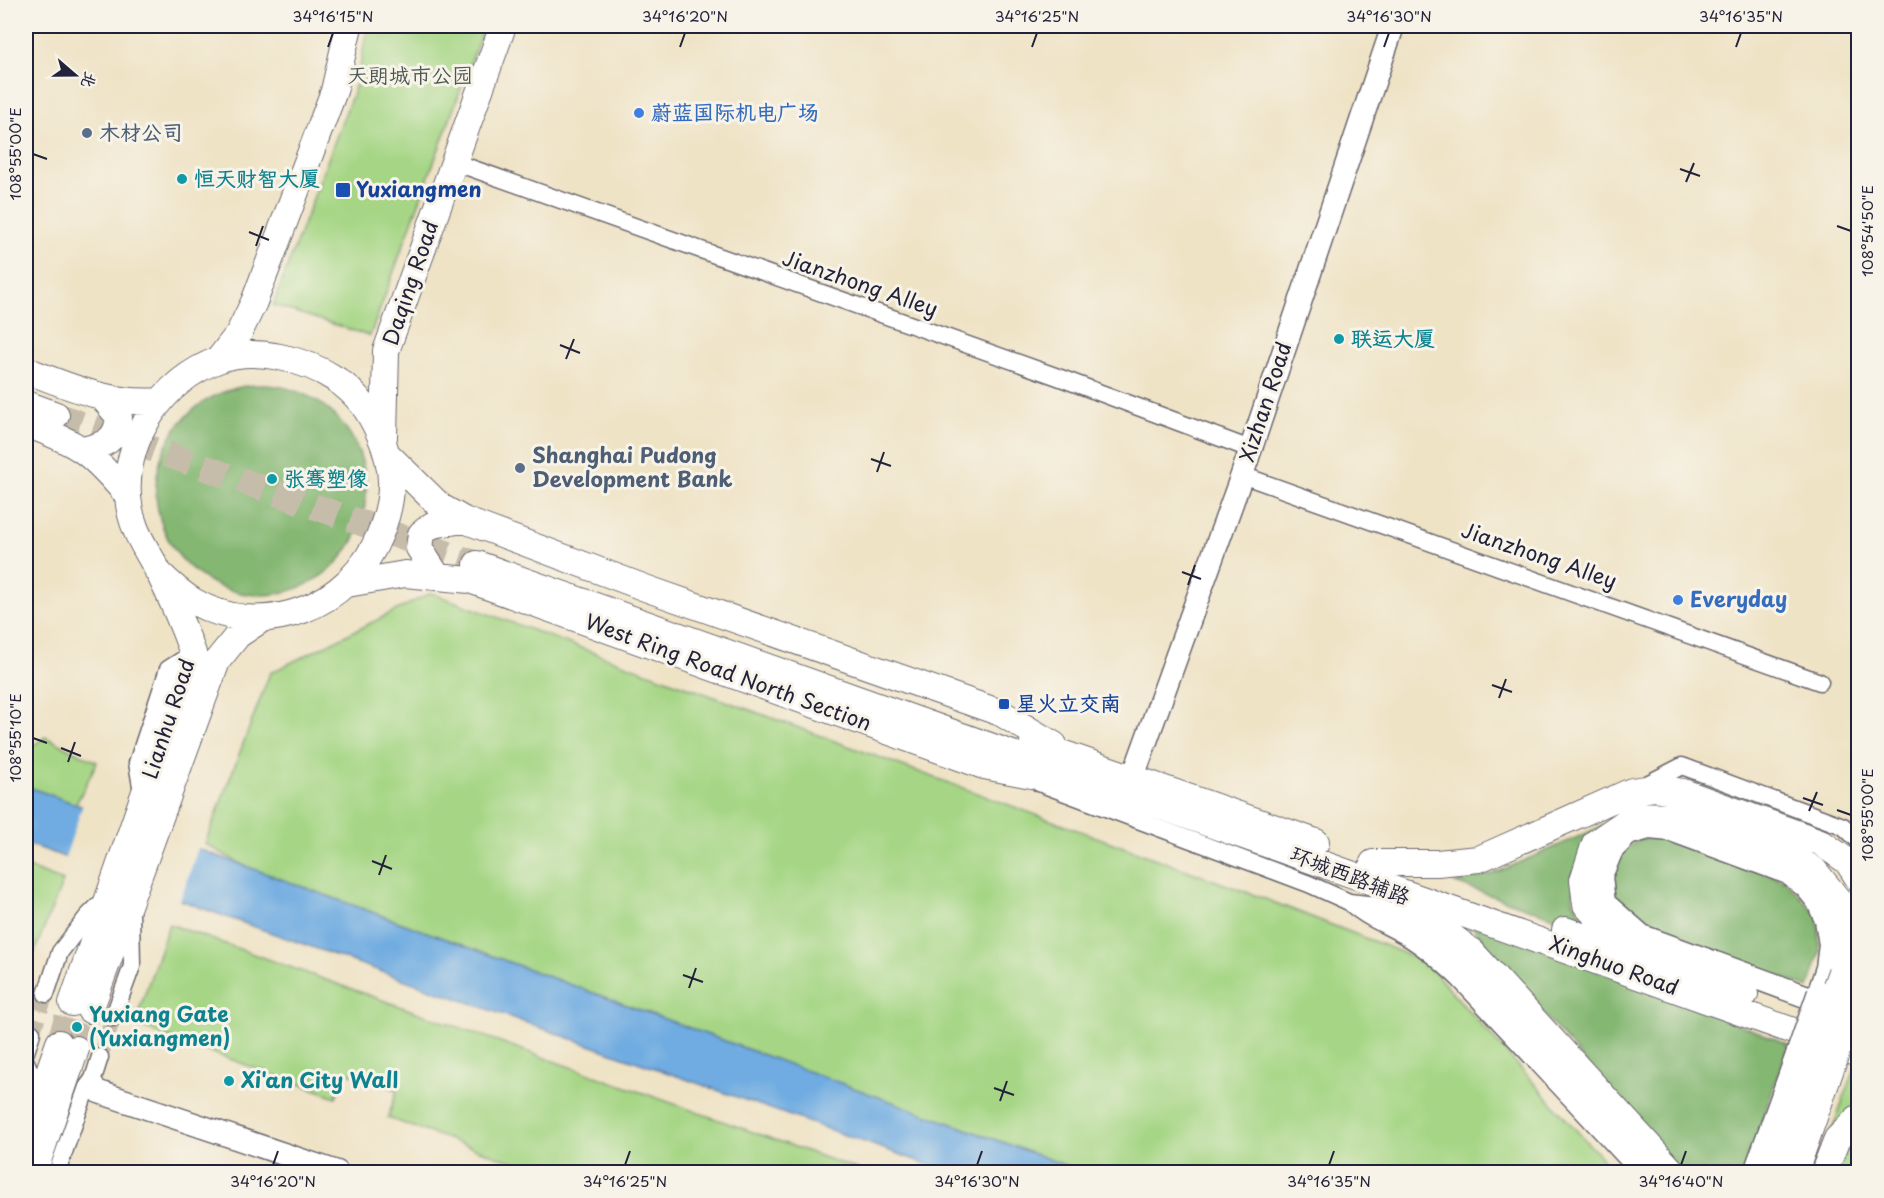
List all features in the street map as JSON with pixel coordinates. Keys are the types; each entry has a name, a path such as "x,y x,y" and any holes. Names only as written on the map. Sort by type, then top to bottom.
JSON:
{"main road":[{"path":"219,359 239,333 258,291 334,91 349,26"},
{"name":"Daqing Road","path":"386,449 386,351 503,26"},
{"path":"158,572 175,588 205,607 238,617 262,619 285,616 308,609 347,584 373,554 387,516 392,489 386,449 368,409 350,390 308,364 278,356 219,359"},
{"name":"Lianhu Road","path":"121,897 201,668 180,616 133,524 128,496 130,462 141,430 160,401 176,385 219,359"},
{"path":"26,370 103,398 135,403 160,401"},
{"path":"26,386 60,407 26,404"},
{"path":"83,450 112,440 118,430 119,417 103,398"},
{"path":"26,424 65,438 83,450 98,461 128,496"},
{"name":"West Ring Road North Section","path":"386,449 441,507 464,520 648,589 1001,713 1069,754"},
{"path":"438,577 419,548 421,534 432,525 464,520"},
{"name":"West Ring Road North Section","path":"479,556 1069,754 1372,870 1317,860 1109,787 479,556"},
{"name":"West Ring Road North Section","path":"347,584 405,574 471,580 984,766 1013,773 1109,787"},
{"path":"201,668 238,635 262,619"},
{"path":"1372,870 1479,859 1632,791 1654,788 1683,792 1820,842 1846,861 1858,878"},
{"path":"1629,952 1586,904 1583,880 1595,843 1636,814 1674,816 1794,857 1814,870 1839,901 1848,933 1841,972 1810,1067 1771,1173"},
{"path":"1372,870 1471,951 1673,1173"},
{"name":"Xinghuo Road","path":"1372,870 1629,952 1858,1035"},
{"name":"Xinghuo Road","path":"1372,870 1858,1054"},
{"path":"92,1010 121,897"},
{"path":"1795,1173 1810,1067 1858,990"},
{"path":"26,1136 67,1046 34,1173"},
{"path":"1824,1173 1837,1138 1858,1118"}],"street":[{"name":"Xizhan Road","path":"1133,777 1242,475 1393,26"},
{"name":"Jianzhong Alley","path":"454,162 1250,449"},
{"name":"Jianzhong Alley","path":"1242,475 1656,621 1820,682"},
{"path":"154,804 185,784 222,682 201,668"},
{"path":"1632,791 1682,766 1843,826 1858,840"},
{"name":"环城西路辅路","path":"1013,773 1270,869 1349,902 1376,905 1422,929 1458,958 1656,1173"},
{"path":"1755,1173 1810,1067 1819,992 1827,968 1830,945 1826,920 1812,894 1788,873 1671,830 1649,828 1628,834 1612,850 1601,876 1604,903 1642,936 1858,1016"},
{"path":"1270,869 1317,860"},
{"path":"46,994 60,952 87,917 121,897"},
{"path":"1349,902 1361,914 1404,936 1433,955 1451,971 1639,1173"},
{"path":"26,1052 32,1033"},
{"path":"96,1085 100,1057"},
{"path":"26,1062 30,1071 26,1083"},
{"path":"57,1173 87,1087 96,1085 337,1173"}],"green space":[{"name":"天朗城市公园","path":"368,26 484,26 370,336 273,305 357,82"},
{"path":"251,385 271,385 292,389 311,397 336,415 349,431 362,459 366,490 362,521 349,549 336,565 320,578 292,591 271,595 251,595 230,591 211,583 194,572 179,557 160,521 156,500 156,480 160,459 168,440 179,423 194,408 230,389"},
{"path":"431,593 1260,897 1424,961 1614,1172 1084,1172 243,865 205,844 270,673"},
{"path":"45,737 97,762 75,806 26,788 26,746 30,748"},
{"path":"1626,816 1576,872 1573,900 1591,930 1455,883 1493,874"},
{"path":"1670,837 1786,881 1818,916 1820,952 1809,988 1637,923 1615,894 1612,879 1613,859 1639,839"},
{"path":"26,867 63,881 26,973"},
{"path":"1467,920 1789,1044 1744,1172 1681,1172 1531,1000"},
{"path":"169,924 865,1172 542,1172 388,1118 397,1090 345,1072 336,1097 134,1025"},
{"path":"1856,1066 1858,1068 1858,1172 1816,1172"}],"water":[{"path":"26,786 1084,1172 949,1172 218,914 26,843"}],"pier":[{"path":"83,804 199,845 179,903 64,861"}],"tunnel":[{"path":"56,415 477,564"},
{"path":"32,1033 46,994"},
{"path":"59,1043 72,1003"},
{"path":"76,1049 90,1010"},
{"path":"100,1057 113,1018"}],"place":[{"name":"蔚蓝国际机电广场","path":"639,113"},
{"name":"木材公司","path":"87,133"},
{"name":"恒天财智大厦","path":"182,179"},
{"name":"Yuxiangmen","path":"343,190"},
{"name":"联运大厦","path":"1339,339"},
{"name":"Shanghai Pudong Development Bank","path":"520,468"},
{"name":"张骞塑像","path":"272,479"},
{"name":"Everyday","path":"1678,600"},
{"name":"星火立交南","path":"1004,704"},
{"name":"Yuxiang Gate (Yuxiangmen)","path":"77,1027"},
{"name":"Xi'an City Wall","path":"229,1081"}]}
